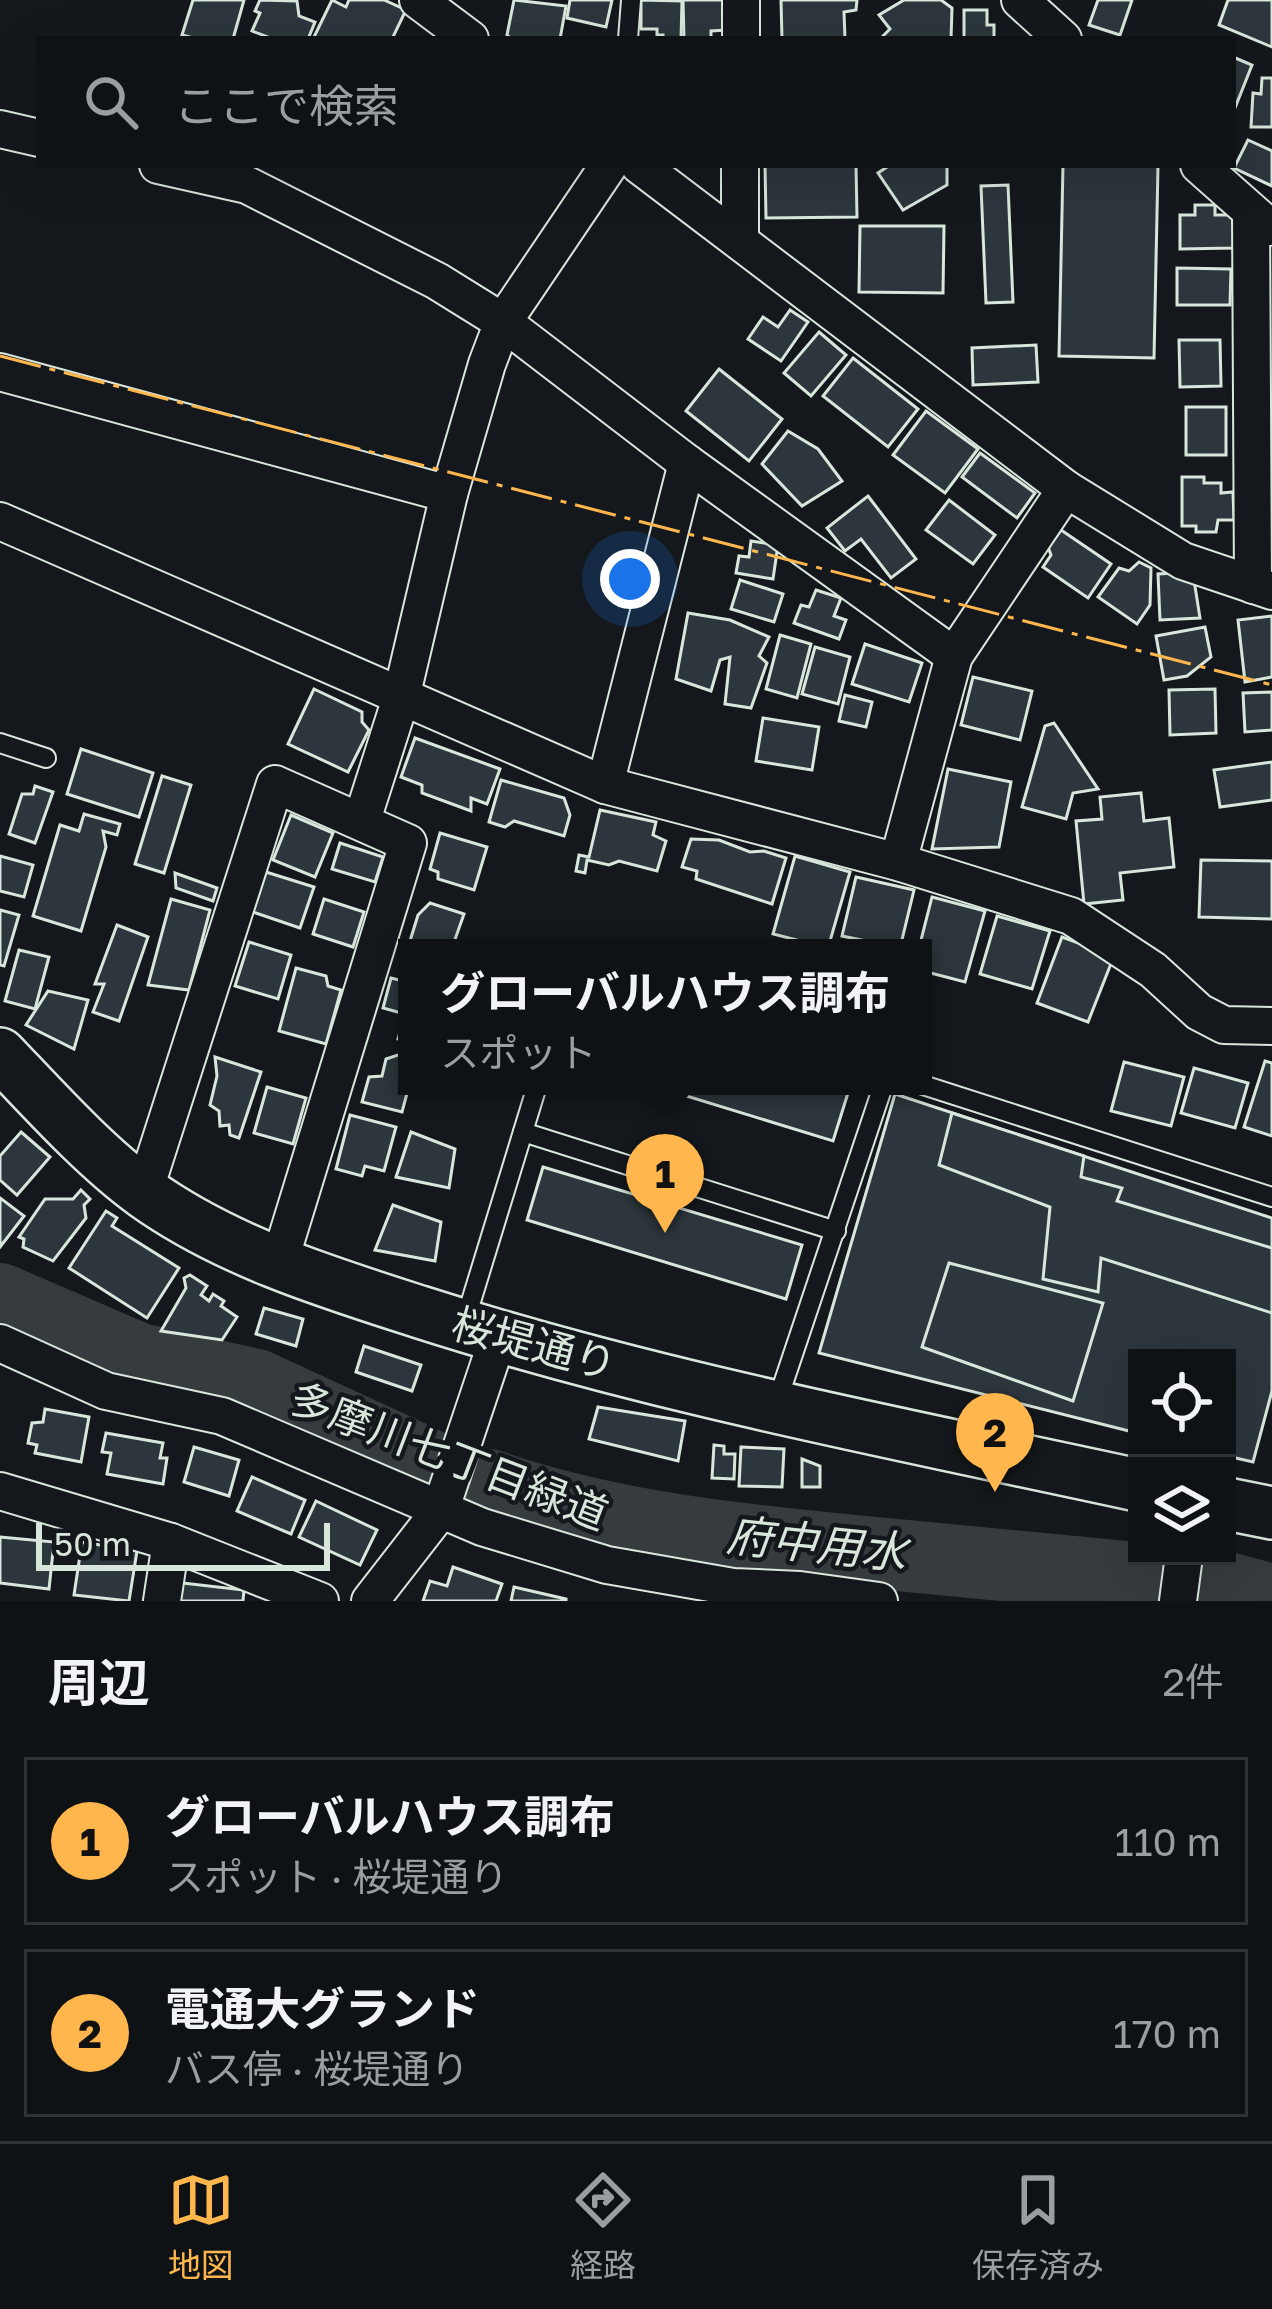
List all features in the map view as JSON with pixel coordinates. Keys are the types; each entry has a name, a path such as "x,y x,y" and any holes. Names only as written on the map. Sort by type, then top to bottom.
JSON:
{"street":[{"path":"418,0 466,36"},
{"path":"741,0 741,36"},
{"path":"1020,0 1060,36"},
{"path":"0,129 36,137"},
{"path":"171,168 247,185 437,281 503,322 954,656"},
{"path":"362,820 400,698 449,494 487,364 503,322 607,168"},
{"path":"643,168 1066,488 1183,561 1263,588 1262,221 1202,168"},
{"path":"740,168 740,241"},
{"path":"0,372 449,494"},
{"path":"605,785 688,463"},
{"path":"898,862 954,656 1066,488"},
{"path":"0,521 605,785 898,862 1071,916 1153,970 1199,1012 1224,1024 1272,1026"},
{"path":"144,1192 275,784 408,843 279,1263"},
{"name":"桜堤通り","path":"0,1054 144,1192 238,1246 325,1282 481,1332 776,1406 1128,1483"},
{"path":"370,1601 440,1510 462,1454 481,1332"},
{"name":"多摩川七丁目緑道","path":"0,1342 106,1391 222,1416 440,1510 607,1565 733,1588 800,1590 879,1601"},
{"path":"0,1491 170,1542 320,1601"},
{"path":"1236,1506 1272,1513"},
{"path":"162,1601 170,1542"},
{"path":"1178,1601 1183,1565"}],"lane":[{"path":"628,36 631,0"},
{"path":"0,743 46,758"},
{"path":"932,1088 1272,1197"},
{"path":"481,1332 534,1095"},
{"path":"776,1406 880,1095"},
{"path":"524,1132 836,1231"}],"building":[{"path":"193,0 244,0 234,36 182,35"},
{"path":"260,0 297,1 299,16 315,22 309,36 265,36 252,31 260,13 255,11"},
{"path":"332,0 346,7 349,0 384,0 406,10 393,36 314,36"},
{"path":"514,0 566,6 561,36 507,35"},
{"path":"570,0 612,0 606,27 567,18"},
{"path":"641,0 682,1 681,36 641,29"},
{"path":"683,0 726,0 727,30 711,31 711,36 684,36"},
{"path":"781,0 857,0 856,10 844,12 845,36 782,36"},
{"path":"904,0 941,0 952,8 951,36 883,36 890,29 879,15"},
{"path":"1098,0 1132,0 1120,35 1089,25"},
{"path":"1228,0 1272,0 1272,47 1219,25"},
{"path":"964,10 987,10 987,25 994,25 994,36 964,36"},
{"path":"1236,58 1252,65 1236,105"},
{"path":"1262,78 1272,78 1272,127 1251,127 1253,93 1261,94"},
{"path":"1248,140 1272,151 1272,186 1234,168"},
{"path":"765,168 856,168 857,217 766,218"},
{"path":"886,168 947,168 947,185 903,210 878,173"},
{"path":"1063,168 1158,168 1154,358 1059,356"},
{"path":"1008,185 1013,302 986,303 981,186"},
{"path":"1195,205 1215,205 1215,215 1233,215 1234,248 1180,249 1180,215 1195,215"},
{"path":"860,226 944,226 943,293 859,292"},
{"path":"1177,268 1231,269 1230,305 1177,305"},
{"path":"790,310 808,322 781,361 748,339 763,317 778,327"},
{"path":"819,332 846,355 811,396 784,373"},
{"path":"1179,340 1220,340 1221,386 1180,387"},
{"path":"1036,345 1038,382 973,385 972,348"},
{"path":"853,358 918,409 888,447 823,396"},
{"path":"719,369 782,419 749,461 686,411"},
{"path":"1186,407 1226,407 1226,455 1186,455"},
{"path":"926,411 978,449 945,493 893,455"},
{"path":"788,431 818,449 842,481 802,506 762,464"},
{"path":"980,453 1035,493 1017,518 962,477"},
{"path":"1182,477 1204,477 1204,483 1221,483 1221,493 1233,492 1234,520 1218,520 1216,532 1182,526"},
{"path":"868,496 916,559 891,578 861,539 845,551 827,528"},
{"path":"949,500 995,535 973,564 926,530"},
{"path":"1061,530 1111,564 1088,598 1043,567 1051,555 1048,547"},
{"path":"751,541 778,545 773,579 736,573 739,556 749,557"},
{"path":"1139,562 1151,568 1150,605 1137,624 1098,597 1119,568 1129,571"},
{"path":"1175,573 1194,580 1200,618 1160,620 1158,574"},
{"path":"740,580 783,594 774,622 731,609"},
{"path":"816,590 841,598 834,616 846,620 839,639 794,623 801,605 809,607"},
{"path":"688,613 730,620 769,637 759,656 767,663 751,708 725,704 730,657 720,660 711,691 676,679"},
{"path":"1272,616 1272,677 1245,682 1238,620"},
{"path":"1205,627 1211,657 1187,676 1164,680 1156,636"},
{"path":"780,635 811,644 797,698 766,689"},
{"path":"865,644 922,663 909,702 852,684"},
{"path":"815,647 850,657 838,704 802,694"},
{"path":"973,677 1032,691 1020,740 961,725"},
{"path":"314,689 362,712 362,722 369,730 348,772 288,744"},
{"path":"1215,689 1216,733 1170,735 1169,690"},
{"path":"1272,692 1272,730 1245,732 1243,693"},
{"path":"845,695 872,702 866,727 839,721"},
{"path":"763,718 819,727 812,770 756,761"},
{"path":"1054,723 1098,789 1073,793 1066,819 1022,807 1045,726"},
{"path":"415,738 500,769 487,804 471,798 471,811 422,793 422,785 401,777"},
{"path":"81,749 153,773 139,817 67,794"},
{"path":"1272,762 1272,800 1220,807 1214,770"},
{"path":"948,769 1011,782 999,847 932,849"},
{"path":"162,776 191,785 164,873 135,864"},
{"path":"501,780 564,798 570,815 564,836 514,821 505,827 489,822"},
{"path":"35,786 53,792 35,843 9,834 22,794 33,794"},
{"path":"1141,793 1144,821 1169,818 1174,867 1120,873 1123,900 1084,904 1076,821 1102,819 1100,797"},
{"path":"600,810 656,822 653,835 666,841 657,871 619,861 609,865 587,860 585,873 576,871 579,855 589,857"},
{"path":"84,814 120,824 117,835 103,831 106,847 81,931 33,916 60,825 79,831"},
{"path":"291,815 333,833 315,877 273,860"},
{"path":"440,833 487,847 474,890 438,879 438,872 430,869"},
{"path":"691,839 719,840 786,858 772,904 696,879 697,871 682,867"},
{"path":"340,843 383,857 375,882 332,869"},
{"path":"0,856 33,865 24,897 0,891"},
{"path":"795,856 850,872 831,939 773,934"},
{"path":"1201,860 1272,861 1272,919 1199,917"},
{"path":"266,872 314,887 300,928 253,912"},
{"path":"175,873 217,888 213,901 176,888"},
{"path":"856,877 914,890 902,939 842,936"},
{"path":"932,897 985,911 965,982 932,973 932,939 921,939"},
{"path":"171,899 210,910 189,990 148,985"},
{"path":"324,899 364,912 353,947 313,934"},
{"path":"430,903 464,914 455,939 411,939 418,915"},
{"path":"0,910 19,915 4,966 0,965"},
{"path":"997,916 1050,931 1032,989 980,974"},
{"path":"117,925 148,937 119,1021 93,1012 104,984 95,984"},
{"path":"1062,937 1114,956 1088,1022 1037,1003"},
{"path":"249,942 291,955 278,999 235,986"},
{"path":"19,950 49,957 35,1009 5,1001"},
{"path":"296,968 326,976 328,986 341,990 326,1044 279,1031"},
{"path":"391,978 398,980 398,1012 383,1008"},
{"path":"48,991 88,1000 74,1049 26,1025"},
{"path":"398,1055 398,1095 407,1095 402,1112 362,1102 369,1077 382,1076 386,1059"},
{"path":"215,1057 261,1072 239,1138 230,1135 229,1125 220,1126 219,1111 210,1105 217,1076"},
{"path":"1265,1061 1272,1063 1272,1136 1244,1127"},
{"path":"1124,1062 1184,1077 1171,1126 1111,1111"},
{"path":"1194,1068 1248,1083 1235,1128 1181,1113"},
{"path":"267,1087 306,1098 293,1144 254,1133"},
{"path":"683,1095 847,1095 833,1141"},
{"path":"895,1095 1272,1218 1272,1391 1253,1462 1236,1458 1236,1349 1128,1349 1128,1431 819,1353"},
{"path":"952,1113 1084,1156 1081,1177 1122,1188 1117,1201 1272,1248 1272,1313 1101,1258 1098,1292 1043,1279 1050,1207 939,1165"},
{"path":"350,1115 396,1127 384,1171 365,1166 362,1176 336,1169"},
{"path":"21,1132 50,1157 17,1195 0,1180 0,1156"},
{"path":"411,1132 455,1149 449,1188 396,1177"},
{"path":"543,1167 802,1245 786,1299 527,1220"},
{"path":"81,1190 90,1199 84,1205 86,1218 53,1261 23,1247 24,1239 19,1237 45,1199 73,1199"},
{"path":"0,1198 24,1216 0,1247"},
{"path":"393,1205 441,1222 435,1261 375,1250"},
{"path":"106,1211 117,1218 112,1226 179,1268 147,1318 69,1268"},
{"path":"949,1263 1103,1303 1073,1401 922,1347"},
{"path":"190,1275 207,1286 201,1295 209,1301 213,1294 237,1317 222,1340 161,1331 186,1288 184,1278"},
{"path":"264,1308 303,1319 296,1346 256,1334"},
{"path":"364,1346 421,1365 412,1391 356,1372"},
{"path":"598,1407 685,1421 678,1461 589,1439"},
{"path":"45,1409 89,1417 81,1462 35,1453 37,1445 28,1443 32,1423 43,1422"},
{"path":"106,1433 163,1443 160,1458 167,1458 163,1484 107,1474 111,1453 102,1452"},
{"path":"714,1445 724,1446 724,1454 735,1454 734,1479 712,1478"},
{"path":"194,1447 239,1460 229,1496 184,1482"},
{"path":"741,1447 784,1449 782,1487 739,1486"},
{"path":"802,1459 820,1466 820,1487 802,1487"},
{"path":"252,1477 305,1500 291,1534 237,1511"},
{"path":"316,1501 377,1530 360,1565 299,1537"},
{"path":"0,1537 54,1542 49,1589 0,1583"},
{"path":"82,1542 137,1551 129,1601 74,1595"},
{"path":"453,1567 502,1584 496,1601 423,1601 430,1581 447,1586"},
{"path":"174,1582 244,1590 243,1601 172,1601"},
{"path":"514,1587 566,1599 566,1601 511,1601"}],"waterway":[{"name":"府中用水","path":"0,1299 139,1359 256,1385 423,1462"},
{"name":"府中用水","path":"489,1485 581,1512 723,1537 1148,1579"},
{"name":"府中用水","path":"1216,1585 1272,1600"}],"power":[{"path":"0,356 1272,685"}],"place":[{"name":"グローバルハウス調布","path":"665,1233"},
{"name":"電通大グランド","path":"995,1492"}]}
